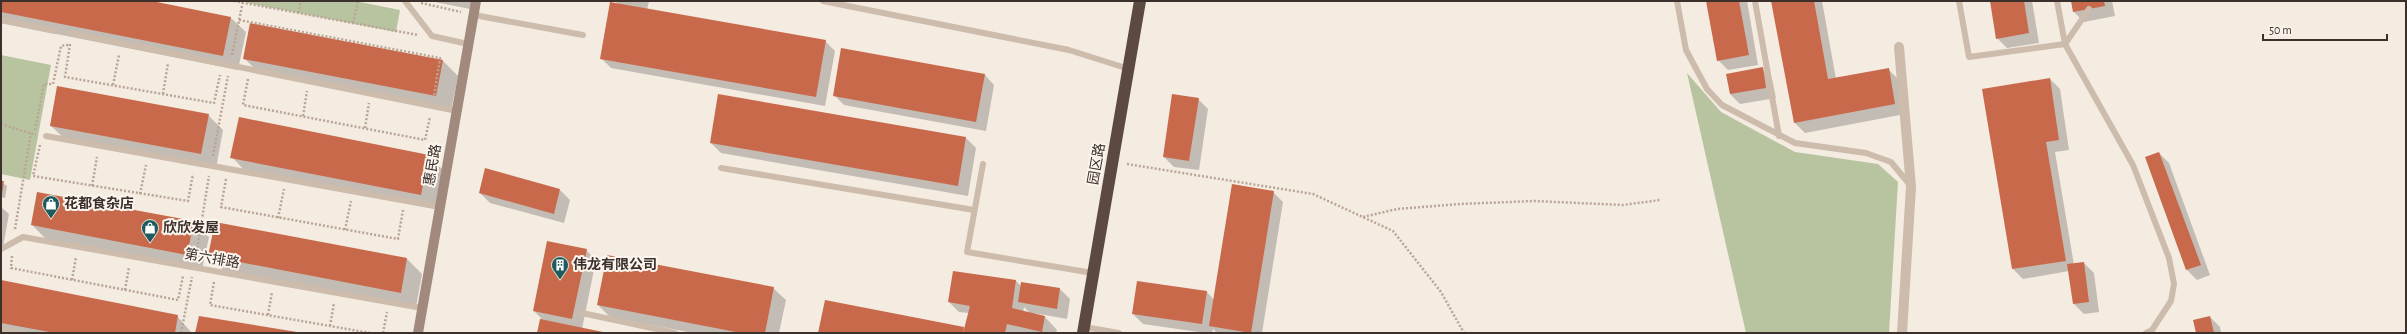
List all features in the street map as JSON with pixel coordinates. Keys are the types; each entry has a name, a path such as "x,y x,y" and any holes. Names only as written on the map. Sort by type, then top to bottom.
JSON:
{"highway":[{"name":"园区路","path":"1083,330 1140,1"}],"street":[{"name":"惠民路","path":"418,333 476,1"},
{"path":"1899,47 1910,187 1902,333"}],"lane":[{"path":"405,1 431,35 468,44"},
{"path":"823,1 1069,50 1129,69"},
{"path":"1677,1 1686,50 1707,89 1722,105 1795,143 1866,152 1891,162 1910,187"},
{"path":"1755,1 1779,136"},
{"path":"1959,1 1969,57 2065,44 2089,9"},
{"path":"2057,1 2065,44 2133,166 2169,258 2174,284 2171,301 2152,330 2146,333"},
{"path":"474,15 583,35"},
{"path":"1,20 55,30"},
{"path":"72,34 457,110"},
{"path":"48,137 440,207"},
{"path":"983,164 967,252 1093,273"},
{"path":"721,168 974,210"},
{"name":"第六排路","path":"1,249 24,238 422,308"},
{"path":"582,313 674,333"},
{"path":"1,330 16,333"},
{"path":"1083,330 1119,333"}],"path":[{"path":"234,1 418,35 431,35"},
{"path":"298,13 301,1"},
{"path":"353,23 358,1"},
{"path":"220,118 242,2"},
{"path":"417,2 463,13"},
{"path":"72,34 65,77 214,104 223,63"},
{"path":"1,124 35,134 44,84 53,84 60,46 70,44"},
{"path":"113,86 122,44"},
{"path":"163,94 169,53"},
{"path":"303,116 309,81"},
{"path":"365,128 371,93"},
{"path":"31,133 10,268 178,300 185,266"},
{"path":"48,137 38,146 33,176 188,201 196,163"},
{"path":"92,186 98,146"},
{"path":"140,194 148,155"},
{"path":"1112,163 1312,194 1393,231 1441,292 1464,333"},
{"path":"227,169 220,207 398,240 404,201"},
{"path":"278,218 286,180"},
{"path":"345,230 353,192"},
{"path":"203,215 206,197"},
{"path":"1362,217 1397,209 1460,204 1534,201 1624,205 1660,200"},
{"path":"72,280 78,247"},
{"path":"125,290 131,257"},
{"path":"216,272 210,306 370,333"},
{"path":"268,315 274,282"},
{"path":"330,326 336,293"},
{"path":"182,333 187,300"},
{"path":"383,333 388,302"}],"green space":[{"path":"248,1 355,1 400,10 396,32 248,3"},
{"path":"1,55 51,65 30,180 1,174"},
{"path":"1687,73 1721,112 1795,152 1878,164 1898,182 1889,333 1746,333"}],"building":[{"path":"1,1 152,1 231,17 223,56 1,12"},
{"path":"1706,1 1739,1 1749,55 1717,61"},
{"path":"1771,1 1814,1 1828,79 1889,68 1895,104 1794,123"},
{"path":"1990,1 2024,1 2029,33 1996,39"},
{"path":"2071,1 2104,1 2105,6 2073,12"},
{"path":"610,2 826,40 816,97 600,59"},
{"path":"250,23 443,60 436,96 243,59"},
{"path":"841,48 985,74 976,122 833,96"},
{"path":"1763,67 1766,88 1730,94 1726,74"},
{"path":"2050,78 2059,140 2046,142 2066,261 2012,269 1982,89"},
{"path":"57,86 209,114 201,154 50,126"},
{"path":"718,94 966,137 958,186 710,143"},
{"path":"1172,94 1199,98 1189,161 1163,157"},
{"path":"239,117 429,155 421,195 230,158"},
{"path":"2159,152 2201,265 2186,270 2145,157"},
{"path":"485,168 560,189 554,214 479,193"},
{"path":"1,181 4,181 2,194 1,194"},
{"path":"1232,184 1274,191 1251,333 1209,326"},
{"path":"37,192 194,221 187,255 31,225"},
{"path":"215,222 407,258 401,293 208,256"},
{"name":"伟龙有限公司","path":"547,241 587,249 572,319 533,311"},
{"path":"607,255 774,287 765,333 741,333 597,305"},
{"path":"2084,262 2089,302 2073,304 2067,264"},
{"path":"953,271 1016,280 1012,308 1045,316 1042,332 1007,324 1005,333 963,333 970,306 948,302"},
{"path":"1,280 178,315 175,333 55,333 1,323"},
{"path":"1137,281 1207,291 1202,324 1132,314"},
{"path":"1021,282 1060,288 1057,309 1018,302"},
{"path":"825,300 964,327 963,333 818,333"},
{"path":"199,316 297,332 297,333 195,333"},
{"path":"2210,316 2214,333 2196,333 2193,320"},
{"path":"540,319 603,332 603,333 537,333"}],"place":[{"name":"花都食杂店","path":"51,219"},
{"name":"欣欣发屋","path":"150,243"},
{"name":"伟龙有限公司","path":"560,280"}]}
